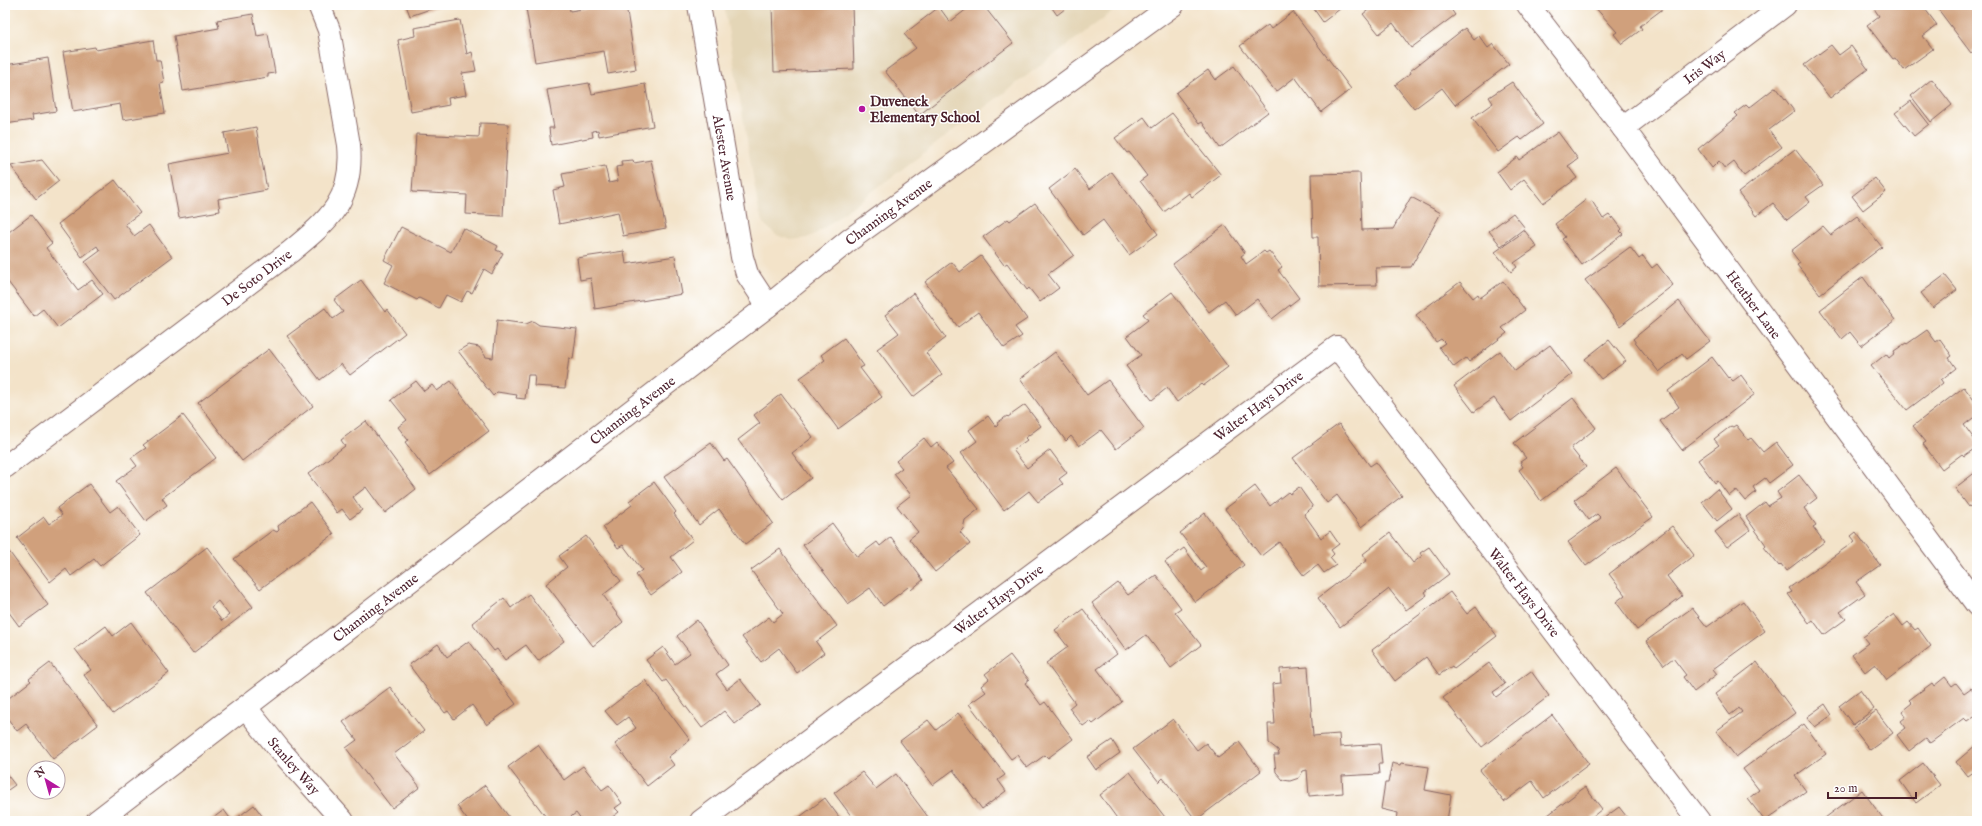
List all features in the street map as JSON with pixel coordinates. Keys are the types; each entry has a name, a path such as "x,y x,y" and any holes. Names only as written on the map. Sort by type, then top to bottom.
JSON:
{"street":[{"name":"De Soto Drive","path":"5,467 290,252 323,225 340,202 348,181 350,163 348,144 329,30 319,5"},
{"name":"Alester Avenue","path":"699,5 742,257 747,274 768,306"},
{"name":"Channing Avenue","path":"97,821 768,306 848,241 1173,5"},
{"name":"Heather Lane","path":"1528,5 1622,128 1977,605"},
{"name":"Iris Way","path":"1622,128 1785,5"},
{"name":"Walter Hays Drive","path":"700,821 1337,347 1699,821"},
{"name":"Stanley Way","path":"246,708 279,749 343,821"}],"shaded area":[{"name":"Duveneck Elementary School","path":"724,5 1121,5 817,233 807,238 791,240 776,235 765,225 759,212"}],"building":[{"path":"406,5 442,5 410,16"},
{"path":"543,5 569,5 570,11 607,5 626,5 636,69 608,74 604,51 535,62 526,8"},
{"path":"772,5 852,5 854,69 774,72"},
{"path":"972,5 983,5 1013,43 919,115 885,71 916,48 904,34 939,7 950,22"},
{"path":"1050,5 1070,5 1057,15"},
{"path":"1311,5 1345,5 1323,22"},
{"path":"1375,5 1380,5 1382,7 1385,5 1448,5 1455,15 1411,48 1393,23 1379,34 1363,14"},
{"path":"1593,5 1668,5 1640,26 1642,29 1622,44 1614,34 1617,32"},
{"path":"1876,5 1922,5 1937,25 1923,36 1933,49 1904,70 1895,58 1893,59 1867,25 1879,16 1873,7"},
{"path":"1935,5 1977,5 1977,48 1971,53"},
{"path":"1293,12 1351,89 1321,112 1295,77 1276,92 1240,46 1268,25 1271,29"},
{"path":"253,14 257,36 268,34 275,73 268,74 268,77 183,91 174,36 219,28 217,20"},
{"path":"460,20 467,54 472,52 476,71 462,73 466,95 448,98 449,105 411,112 398,40 415,36 414,28"},
{"path":"1465,28 1474,40 1479,36 1488,48 1493,44 1509,64 1455,105 1442,88 1414,109 1395,85 1411,73 1410,71"},
{"path":"153,40 156,60 160,60 164,82 160,83 165,113 123,120 120,104 73,112 63,52 95,47 96,50"},
{"path":"1831,45 1839,55 1851,46 1868,69 1830,98 1804,65"},
{"path":"48,58 56,111 32,115 33,120 5,124 5,65"},
{"path":"1234,66 1268,112 1220,148 1202,122 1199,124 1176,93 1208,70 1215,80"},
{"path":"1932,79 1952,105 1931,122 1911,96"},
{"path":"1512,82 1543,124 1522,140 1519,137 1498,152 1472,118 1493,103 1489,97"},
{"path":"589,83 592,94 645,84 653,126 599,136 598,130 592,131 593,137 551,145 549,128 554,128 547,90"},
{"path":"1776,87 1794,111 1769,130 1782,147 1744,176 1734,162 1725,169 1719,161 1712,168 1698,149 1738,116 1735,113 1746,105 1749,108"},
{"path":"1911,101 1929,124 1914,136 1895,113"},
{"path":"1172,113 1221,175 1192,197 1189,193 1164,212 1140,181 1147,176 1129,152 1127,153 1115,138 1144,117 1152,128"},
{"path":"480,123 508,124 503,216 466,214 467,195 412,192 416,134 479,137"},
{"path":"256,127 267,190 218,199 220,211 179,218 169,164 228,153 224,133"},
{"path":"1558,132 1578,159 1568,166 1577,178 1543,203 1524,179 1510,190 1497,172 1517,157 1519,160"},
{"path":"1795,149 1823,185 1806,197 1810,202 1787,220 1773,203 1756,216 1738,193"},
{"path":"42,160 59,181 36,199 11,166"},
{"path":"633,160 634,163 651,160 666,228 623,236 618,212 559,224 553,190 565,187 562,174 605,166 609,183 618,181 616,167 622,166 621,161"},
{"path":"1075,169 1090,189 1112,172 1158,234 1129,255 1103,220 1083,235 1049,189"},
{"path":"1360,173 1362,230 1393,229 1411,197 1441,213 1411,267 1376,268 1377,285 1319,286 1318,237 1313,237 1311,174"},
{"path":"1875,178 1886,192 1863,210 1852,196"},
{"path":"115,180 140,213 125,224 134,236 149,225 172,257 114,300 85,262 100,251 97,246 82,257 58,224"},
{"path":"1587,199 1590,202 1592,201 1603,219 1609,215 1612,219 1613,217 1622,229 1620,231 1623,234 1582,265 1562,239 1565,237 1555,224"},
{"path":"1035,203 1074,255 1048,274 1059,288 1040,302 1029,288 1027,290 1007,263 1004,265 983,237 1008,219 1010,221"},
{"path":"1513,213 1525,228 1501,246 1489,231"},
{"path":"31,215 52,243 46,248 78,290 92,280 103,294 58,328 43,309 34,316 5,278 5,235"},
{"path":"1857,216 1882,247 1820,294 1797,265 1800,263 1791,251 1823,226 1831,235"},
{"path":"1225,225 1245,253 1241,256 1246,264 1264,251 1266,253 1269,251 1282,267 1278,270 1299,298 1272,319 1257,299 1236,315 1225,300 1209,312 1173,264"},
{"path":"401,227 451,252 463,228 498,246 496,250 503,253 492,274 484,269 472,293 467,291 461,302 446,295 439,308 419,298 417,300 384,283 393,265 384,260"},
{"path":"1525,231 1537,247 1514,263 1517,267 1511,272 1495,252"},
{"path":"1630,247 1639,259 1643,256 1652,268 1657,264 1673,285 1620,326 1585,280"},
{"path":"624,251 626,264 675,256 682,294 595,309 591,278 580,280 577,258"},
{"path":"981,256 1027,319 1015,327 1022,336 1004,348 978,312 958,327 925,282 952,262 960,272"},
{"path":"1945,275 1957,290 1933,308 1921,293"},
{"path":"1863,277 1895,320 1861,346 1850,332 1842,339 1820,310"},
{"path":"361,280 385,312 387,309 405,333 350,375 341,364 320,380 287,336 325,308 333,319 343,312 334,300"},
{"path":"1503,281 1525,310 1502,328 1507,333 1469,362 1466,358 1454,367 1439,347 1445,343 1441,339 1436,342 1416,315 1460,282 1473,298 1478,294 1480,298"},
{"path":"1172,292 1228,367 1203,386 1201,384 1177,402 1167,388 1152,400 1126,366 1141,355 1127,336 1148,320 1143,314"},
{"path":"913,293 946,338 926,353 942,375 913,397 877,349 899,333 885,315"},
{"path":"1679,301 1710,341 1686,359 1682,354 1659,372 1633,339"},
{"path":"497,320 526,324 533,321 539,325 577,329 573,359 569,358 565,388 534,386 535,375 528,375 525,399 516,398 517,395 497,392 493,396 458,351 468,345 479,347 486,357 493,358"},
{"path":"1927,330 1936,342 1940,339 1952,356 1949,358 1956,368 1941,380 1943,383 1907,410 1871,366 1886,354 1889,358 1895,353 1894,351"},
{"path":"844,338 864,366 860,368 882,397 838,429 800,378 825,360 821,355"},
{"path":"1609,340 1626,361 1601,379 1585,359"},
{"path":"1550,345 1572,374 1511,421 1494,398 1474,412 1454,386 1500,351 1515,371"},
{"path":"269,349 313,406 242,461 198,403"},
{"path":"1055,352 1087,395 1108,380 1144,428 1116,449 1101,430 1079,446 1071,436 1066,441 1020,379"},
{"path":"1712,357 1728,378 1729,377 1733,381 1741,375 1755,394 1682,450 1660,421 1679,407 1668,391"},
{"path":"416,381 424,391 432,385 437,391 451,381 489,431 430,475 405,442 408,440 398,427 407,420 391,400"},
{"path":"1964,387 1977,404 1977,415 1964,425 1977,443 1977,447 1964,456 1962,454 1942,469 1923,444 1926,442 1913,426"},
{"path":"781,394 813,437 792,453 811,478 783,500 738,440 760,423 754,415"},
{"path":"1573,398 1596,428 1571,448 1586,467 1541,501 1519,470 1523,467 1520,462 1526,458 1514,443"},
{"path":"1025,405 1041,426 1025,438 1027,440 1013,450 1027,468 1050,450 1067,473 1059,479 1063,484 1038,502 1029,491 1004,510 961,453 977,441 969,430 988,416 996,427 998,425 997,423"},
{"path":"183,415 216,458 162,498 167,505 146,521 116,481 137,466 131,458 146,448 143,445"},
{"path":"366,421 416,489 385,513 366,487 353,497 362,510 350,519 342,509 337,513 308,474 345,446 341,440"},
{"path":"1339,424 1370,466 1376,462 1402,496 1361,527 1337,495 1327,503 1293,458"},
{"path":"1736,425 1748,440 1751,438 1763,452 1776,442 1793,465 1769,483 1765,478 1753,487 1756,492 1745,501 1736,490 1729,496 1718,481 1715,483 1698,460 1719,445 1714,439 1731,426 1733,427"},
{"path":"924,438 931,447 937,442 953,463 946,468 979,509 965,520 963,529 960,532 970,544 935,572 909,539 918,532 897,506 911,495 894,474 902,468 896,461"},
{"path":"711,443 724,461 727,459 773,523 745,544 719,509 699,525 664,477"},
{"path":"1616,468 1653,517 1586,566 1568,542 1601,518 1597,514 1589,520 1574,500"},
{"path":"1977,471 1977,509 1973,504 1969,507 1955,488"},
{"path":"1799,475 1817,498 1804,508 1816,525 1813,527 1824,542 1786,571 1781,564 1779,566 1764,547 1766,545 1746,517 1765,502 1768,506 1781,498 1777,492"},
{"path":"654,482 676,512 674,514 693,540 671,557 682,572 651,595 636,575 642,570 623,545 618,548 603,527 632,505 629,501"},
{"path":"89,484 110,512 118,506 140,535 100,566 94,559 71,576 66,569 50,582 17,538 44,517 49,524 62,515 57,508"},
{"path":"1255,486 1270,506 1288,492 1290,494 1299,487 1313,507 1304,514 1321,538 1330,531 1339,544 1331,550 1334,554 1330,558 1336,565 1324,573 1318,565 1304,576 1279,542 1261,556 1225,509"},
{"path":"1717,489 1732,509 1717,521 1702,502"},
{"path":"310,502 334,534 260,589 234,559 273,530 277,532 279,530 278,526"},
{"path":"1205,513 1244,565 1195,602 1165,562 1184,548 1201,571 1206,567 1180,533"},
{"path":"1738,514 1750,530 1727,547 1715,532"},
{"path":"832,523 857,557 877,542 880,546 891,537 923,580 911,590 908,587 883,606 870,588 848,604 803,545"},
{"path":"1672,526 1694,555 1667,576 1682,596 1637,630 1616,602 1625,595 1609,574"},
{"path":"1856,532 1880,565 1856,582 1865,594 1840,612 1846,619 1824,635 1813,620 1809,623 1788,594 1792,592 1789,588 1855,541 1851,536"},
{"path":"1390,533 1413,563 1422,556 1420,553 1429,547 1449,574 1425,592 1427,595 1406,610 1389,589 1340,627 1318,598 1367,560 1363,554"},
{"path":"586,536 621,581 603,595 623,622 593,646 546,584 567,567 559,556"},
{"path":"5,546 48,605 19,626 8,611 5,613"},
{"path":"207,547 253,607 193,653 147,593","holes":["218,601 229,615 222,621 211,607"]},
{"path":"780,549 837,626 816,642 824,653 797,673 779,648 761,662 742,637 769,617 773,622 783,614 751,570"},
{"path":"1156,575 1181,608 1175,612 1201,645 1171,668 1146,635 1126,650 1092,603 1118,583 1128,595"},
{"path":"1450,592 1467,614 1476,607 1497,636 1454,669 1452,666 1439,675 1426,657 1395,681 1372,650"},
{"path":"529,594 564,641 538,661 526,645 505,660 497,649 494,651 472,623 504,598 511,608"},
{"path":"1743,601 1765,631 1713,669 1717,674 1694,692 1683,677 1686,675 1673,658 1664,665 1646,641 1692,608 1707,627"},
{"path":"1083,609 1117,654 1097,669 1122,702 1093,724 1090,721 1083,726 1069,708 1075,703 1046,663 1068,647 1055,630"},
{"path":"1894,614 1903,626 1908,622 1915,630 1918,628 1931,646 1887,680 1875,664 1865,672 1852,655 1868,643 1863,637"},
{"path":"697,620 728,665 716,674 727,689 740,679 760,705 735,724 724,711 702,728 666,680 663,682 646,660 663,647 675,664 690,653 677,636"},
{"path":"131,622 169,673 113,714 84,675 91,670 75,649 106,626 113,636"},
{"path":"469,641 516,704 487,725 472,705 454,719 448,711 445,713 409,665 438,644 447,657"},
{"path":"1010,655 1029,680 1025,683 1041,705 1045,702 1073,739 1048,758 1045,755 1027,768 1017,755 1011,759 969,704 986,692 981,686 989,679 985,674"},
{"path":"1757,662 1795,713 1736,757 1716,731 1742,712 1739,708 1730,715 1715,694"},
{"path":"50,663 98,725 53,759 26,724 17,731 5,715 5,701 31,681 29,679"},
{"path":"1489,663 1505,684 1493,692 1496,697 1531,671 1549,696 1482,747 1443,698"},
{"path":"1308,667 1313,736 1339,734 1340,747 1380,744 1382,764 1378,764 1379,774 1342,776 1343,793 1309,796 1307,770 1303,771 1299,778 1290,781 1283,780 1276,772 1274,755 1279,755 1278,750 1269,743 1268,724 1275,724 1272,684 1281,683 1280,669"},
{"path":"1945,677 1952,686 1956,683 1964,693 1971,688 1977,695 1977,714 1967,721 1964,718 1930,743 1926,738 1909,751 1897,735 1906,728 1901,721 1906,717 1902,711 1912,703 1909,700 1932,683 1934,686"},
{"path":"645,680 690,740 668,757 674,765 647,786 615,744 636,728 628,717 617,725 605,711"},
{"path":"390,687 424,731 394,754 420,787 392,808 346,748 357,740 343,722"},
{"path":"1860,690 1874,709 1853,725 1839,706"},
{"path":"1825,704 1832,715 1815,727 1807,717"},
{"path":"1876,711 1893,733 1870,750 1853,728"},
{"path":"958,713 1005,775 998,780 1006,791 982,809 953,770 933,785 900,741 928,720 936,730"},
{"path":"1552,715 1589,764 1544,798 1532,781 1504,802 1480,770"},
{"path":"1173,719 1197,750 1206,743 1218,758 1239,742 1261,771 1196,820 1163,778 1159,782 1133,749"},
{"path":"1804,724 1826,754 1795,776 1806,791 1765,821 1748,799 1759,790 1743,769"},
{"path":"1112,740 1120,753 1096,770 1087,757"},
{"path":"1977,744 1977,775 1974,771 1967,776 1956,762"},
{"path":"538,745 564,780 583,766 602,790 609,785 622,803 615,808 619,812 607,821 582,821 576,813 565,821 549,821 508,767"},
{"path":"1392,763 1429,767 1425,790 1451,795 1447,821 1397,821 1398,813 1381,809 1385,783 1388,783"},
{"path":"1923,763 1940,785 1916,803 1900,781"},
{"path":"5,772 15,785 5,792"},
{"path":"862,772 876,789 896,774 931,821 855,821 834,793"},
{"path":"1130,772 1168,821 1119,821 1100,795"},
{"path":"485,785 512,821 468,821 457,806"},
{"path":"1585,787 1602,809 1592,817 1595,821 1540,821"},
{"path":"1862,790 1885,821 1821,821"},
{"path":"825,798 842,821 799,821 797,819"},
{"path":"254,805 266,821 233,821"},
{"path":"1619,807 1630,821 1600,821"},
{"path":"224,810 232,821 209,821"}],"place":[{"name":"Duveneck Elementary School","path":"862,109"}]}
